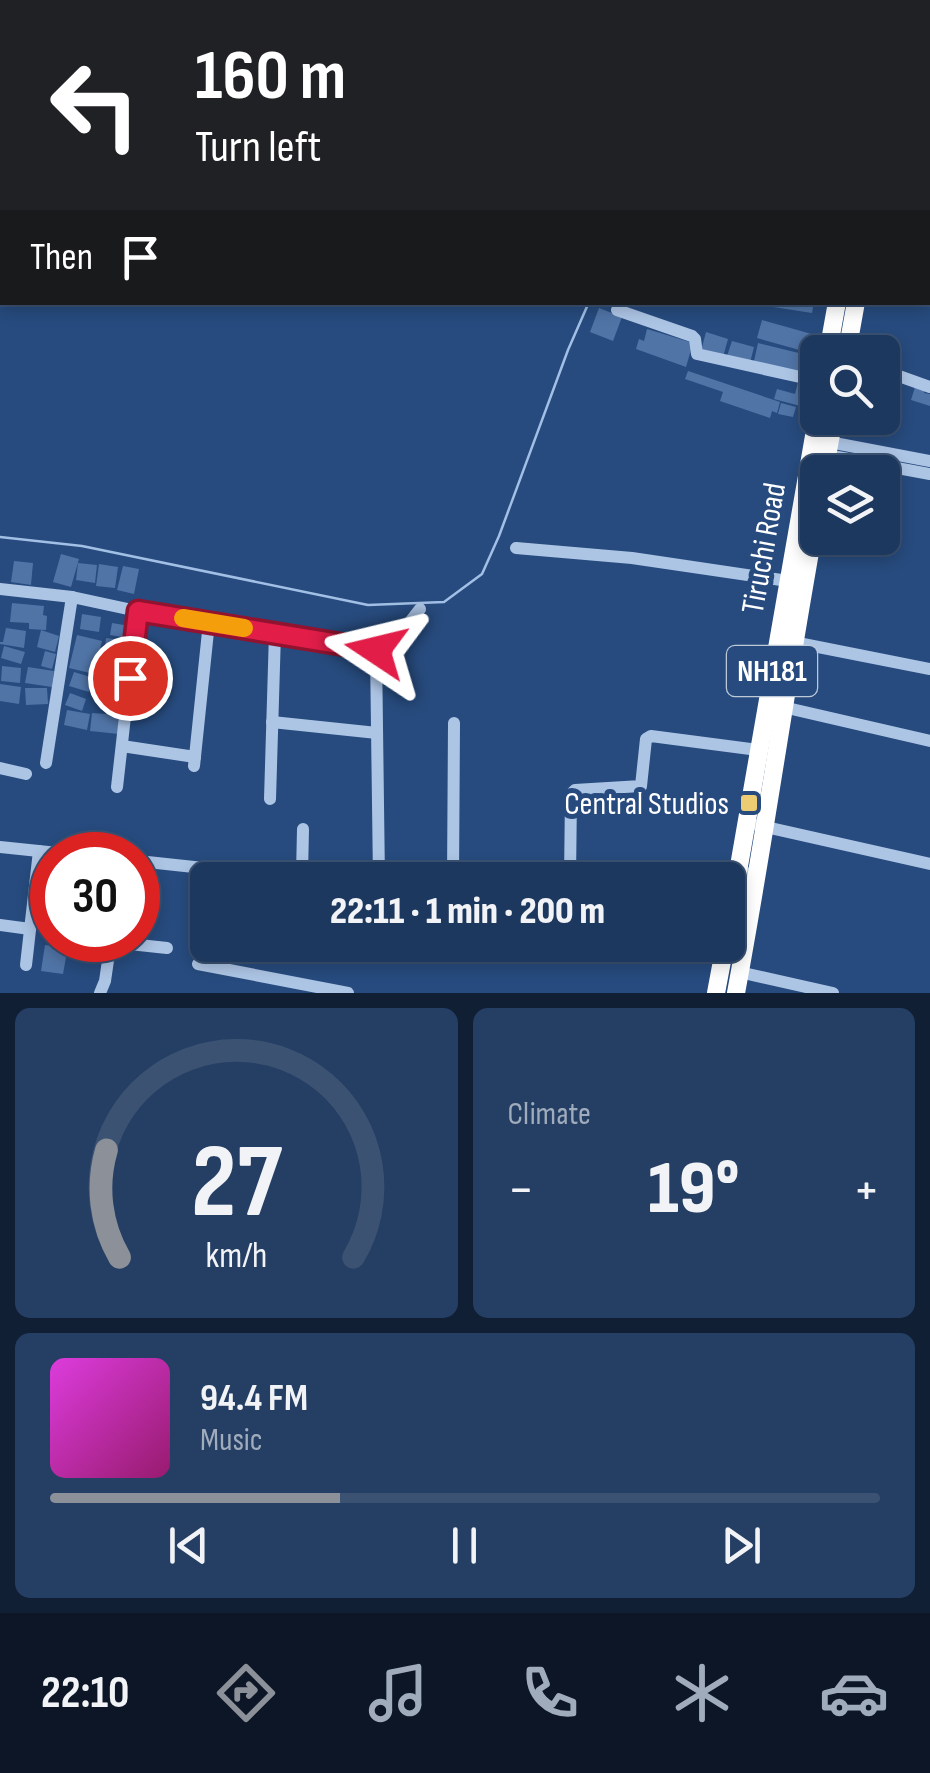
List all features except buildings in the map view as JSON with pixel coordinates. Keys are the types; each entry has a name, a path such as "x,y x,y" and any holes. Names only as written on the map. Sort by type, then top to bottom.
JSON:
{"highway":[{"path":"831,335 836,305"},
{"path":"850,335 855,305"},
{"name":"Tiruchi Road","path":"740,862 814,435"},
{"name":"NH181","path":"736,993 809,555"},
{"path":"716,993 722,962"}],"street":[{"path":"617,310 692,336 697,354 800,377"},
{"path":"900,376 930,387"},
{"path":"900,460 930,461"},
{"path":"900,469 930,474"},
{"path":"516,548 632,558 788,581"},
{"path":"0,589 72,596 138,611 376,650 396,640 420,609"},
{"path":"46,762 72,596"},
{"path":"117,788 138,611"},
{"path":"122,746 195,761 209,622"},
{"path":"270,799 276,634"},
{"path":"793,642 930,669"},
{"path":"376,650 381,862"},
{"path":"783,708 930,741"},
{"path":"272,722 377,733"},
{"path":"453,862 454,723"},
{"path":"570,862 570,794 575,790 641,786 646,739 651,736 758,750"},
{"path":"0,768 26,774"},
{"path":"746,824 930,864"},
{"path":"302,862 303,829"},
{"path":"0,847 30,850"},
{"path":"160,863 190,865"},
{"path":"745,873 758,875"},
{"path":"0,926 30,928 26,965"},
{"path":"160,947 167,948"},
{"path":"100,993 108,962"},
{"path":"198,964 348,993"},
{"path":"740,972 833,993"}],"waterway":[{"path":"0,537 82,546 368,605 444,602 482,574 588,305"}],"slow traffic":[{"path":"183,618 244,628"}],"place":[{"name":"Central Studios","path":"749,803"}],"route":[{"path":"130,678 138,611 376,650"}]}
